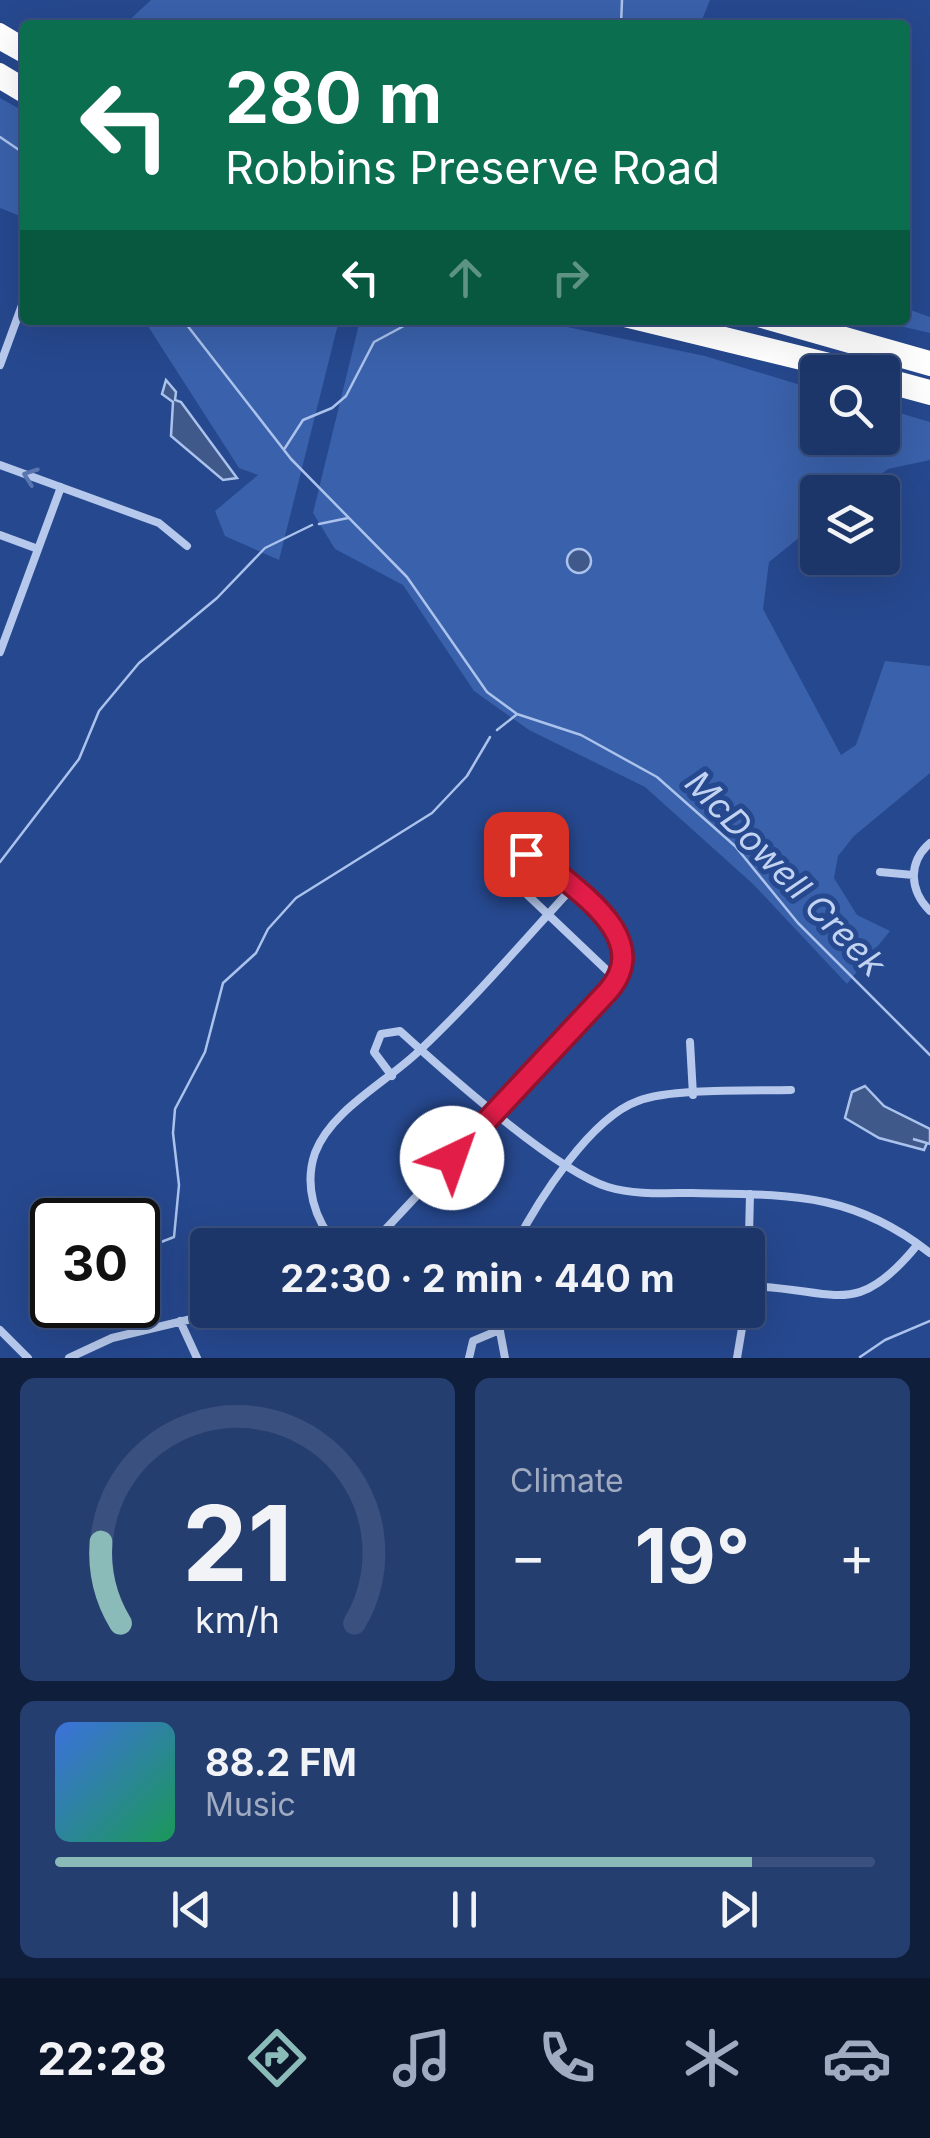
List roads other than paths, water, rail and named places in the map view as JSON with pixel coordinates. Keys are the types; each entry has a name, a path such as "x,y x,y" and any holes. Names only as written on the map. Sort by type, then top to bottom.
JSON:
{"highway":[{"path":"645,325 800,363"},
{"path":"688,325 808,355"},
{"path":"776,325 930,369"},
{"path":"814,325 930,358"},
{"path":"900,379 930,387"},
{"path":"900,389 930,398"}],"street":[{"path":"0,365 20,311"},
{"path":"0,464 164,526 188,546"},
{"path":"0,652 61,487"},
{"path":"0,535 38,549"},
{"path":"930,843 919,855 913,875 917,896 930,911"},
{"path":"384,1228 618,980 625,962 618,934 572,888 537,856 526,854 516,860 510,870 514,882 618,980"},
{"path":"880,872 913,875"},
{"path":"325,1228 312,1199 315,1153 332,1126 421,1050 572,888"},
{"path":"392,1076 374,1052 382,1034 400,1031 567,1166 615,1188 814,1198 854,1207 930,1253"},
{"path":"690,1042 693,1095"},
{"path":"526,1228 567,1166 625,1107 655,1097 791,1090"},
{"path":"749,1228 750,1194"},
{"path":"765,1284 844,1295 866,1292 893,1275 918,1244"},
{"path":"68,1358 101,1341 190,1319"},
{"path":"180,1321 197,1358"},
{"path":"497,1328 505,1358"},
{"path":"737,1358 742,1328"},
{"path":"0,1330 28,1358"},
{"path":"468,1358 473,1341 497,1331"}],"waterway":[{"path":"621,20 622,0"},
{"name":"McDowell Creek","path":"0,137 20,151"},
{"name":"McDowell Creek","path":"187,325 291,459 407,577 487,692 517,714 581,735 657,777 735,846 798,923 930,1055"},
{"path":"285,448 303,420 332,408 346,396 374,342 406,325"},
{"path":"319,524 348,518"},
{"path":"0,862 79,759 99,711 139,663 217,598 265,548 312,525"},
{"path":"497,730 516,715"},
{"path":"160,1242 174,1237 179,1185 173,1133 175,1109 205,1052 223,983 256,953 268,929 296,898 432,813 467,776 490,737"},
{"path":"860,1357 885,1340 930,1321"}]}
